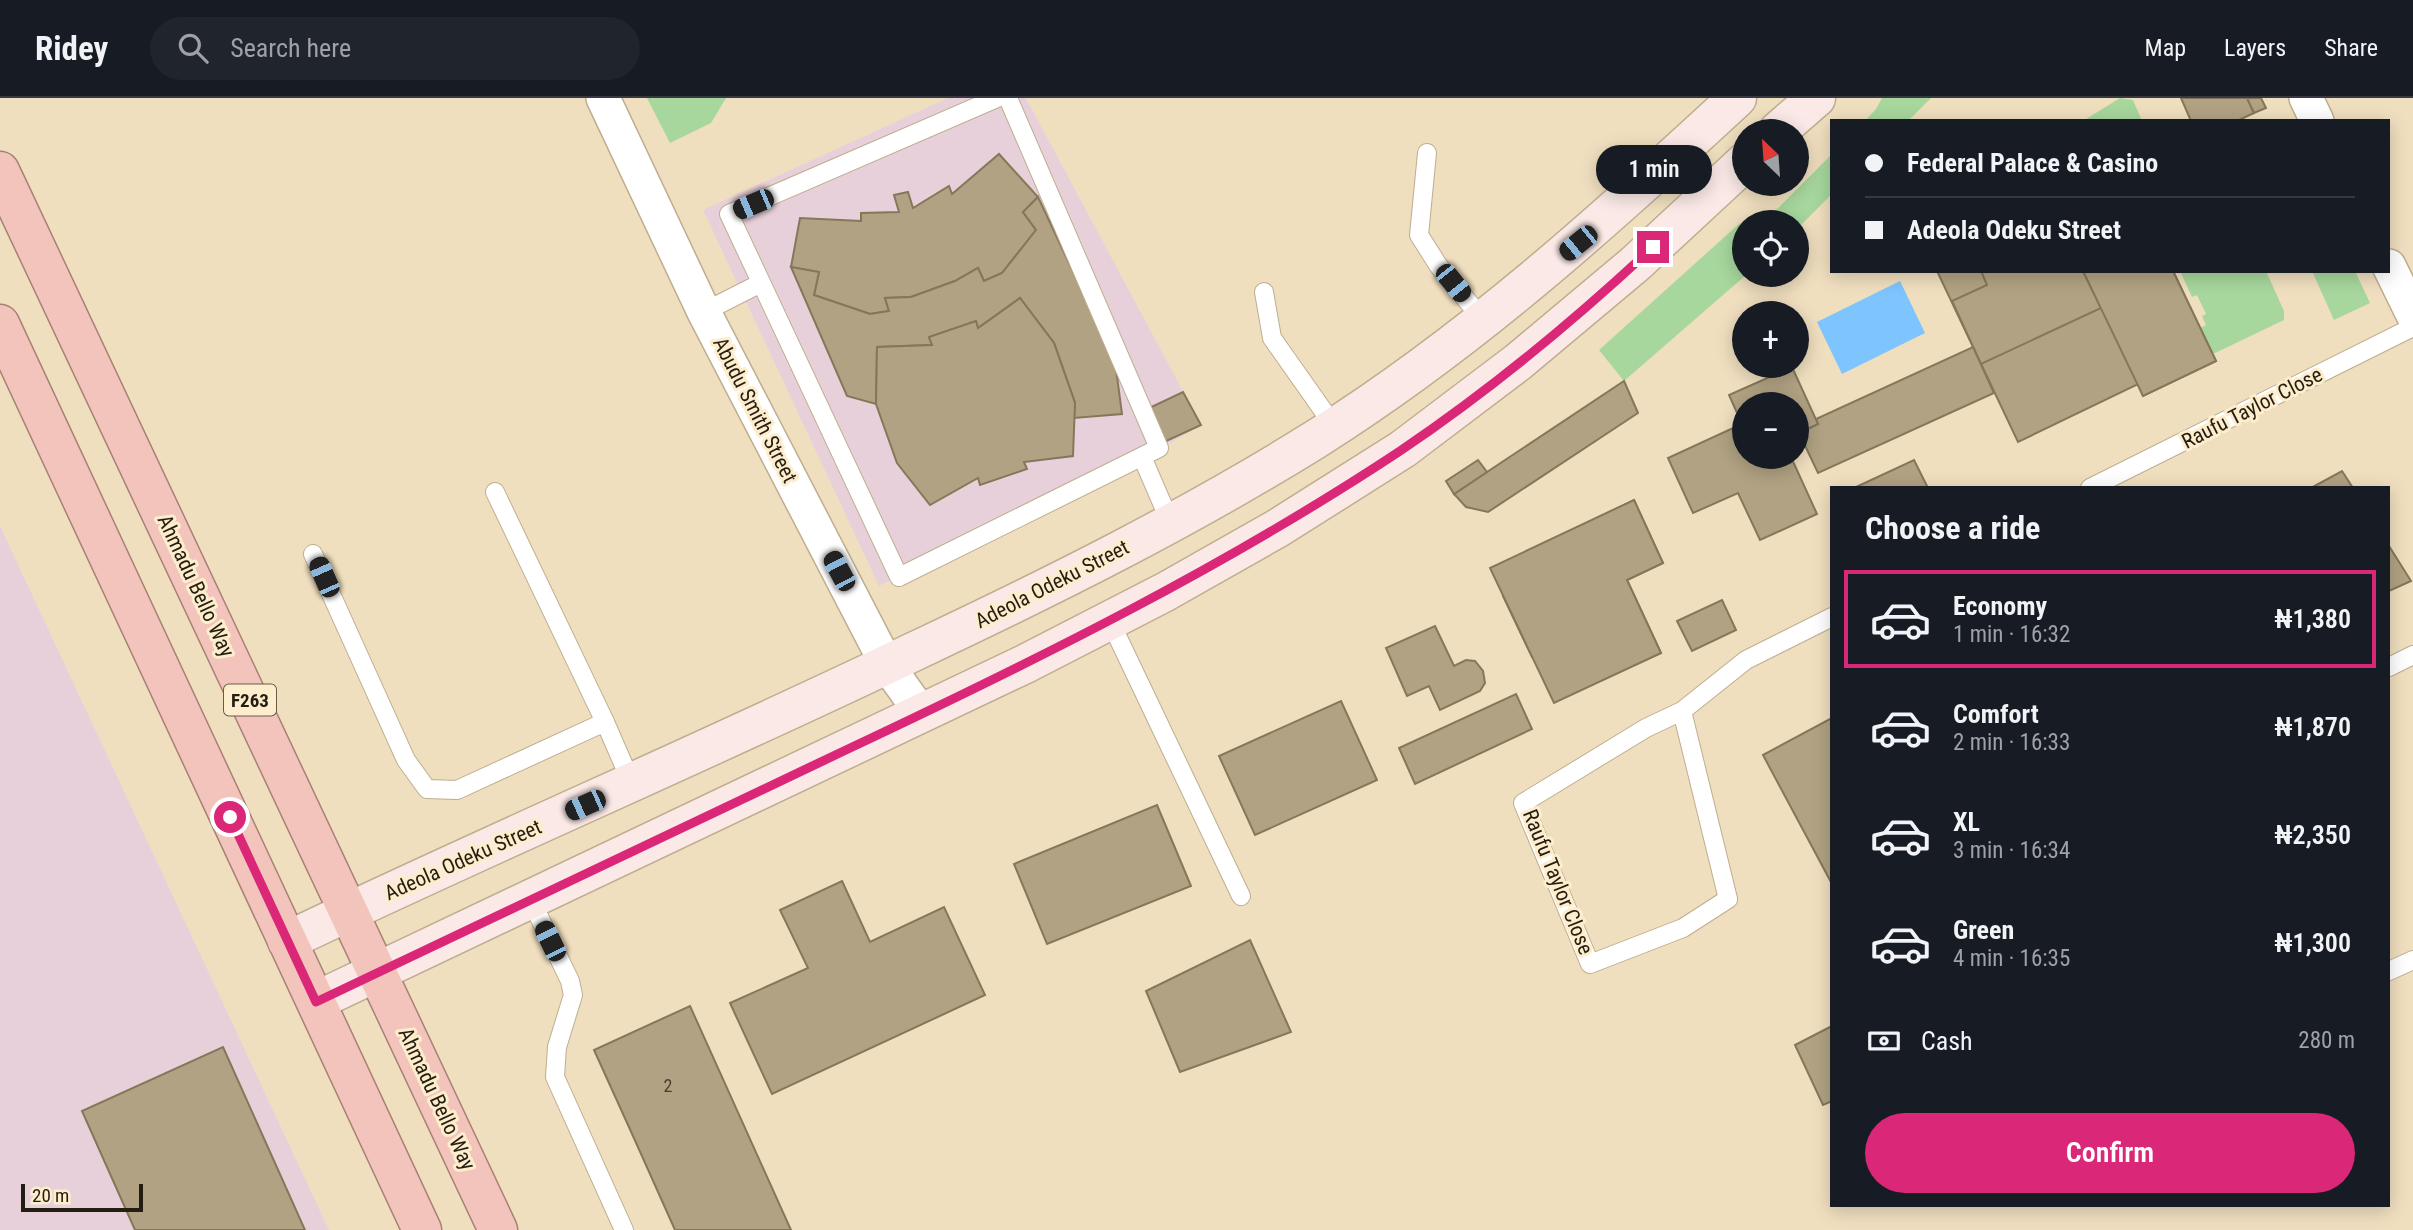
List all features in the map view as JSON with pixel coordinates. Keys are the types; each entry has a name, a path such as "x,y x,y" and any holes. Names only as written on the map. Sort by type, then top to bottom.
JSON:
{"highway":[{"name":"Ahmadu Bello Way","path":"0,171 498,1230"},
{"path":"0,324 422,1230"}],"main road":[{"name":"Adeola Odeku Street","path":"287,941 887,665 1045,590 1171,524 1334,426 1483,320 1597,228 1737,98"},
{"path":"1792,119 1816,98"},
{"path":"316,1002 922,714 1110,621 1278,527 1403,449 1518,362 1614,282 1732,174"}],"street":[{"name":"Abudu Smith Street","path":"603,98 704,312 887,665 922,714"},
{"path":"2306,98 2316,119"},
{"path":"2390,268 2413,315"}],"lane":[{"path":"997,98 729,214 899,577 1143,459 1159,448 1008,98"},
{"path":"1427,153 1419,235 1438,265 1483,320"},
{"path":"704,312 761,283"},
{"path":"1264,292 1272,338 1334,426"},
{"name":"Raufu Taylor Close","path":"2094,486 2413,327"},
{"path":"1143,459 1171,524"},
{"path":"495,492 632,784"},
{"path":"313,554 406,760 427,789 457,790 605,722"},
{"name":"Raufu Taylor Close","path":"1682,711 1728,899 1683,928 1590,964 1524,803 1646,728 1682,711 1746,660 1830,618"},
{"path":"1110,621 1241,896"},
{"path":"2390,666 2413,655"},
{"path":"531,900 570,981 573,995 557,1047 555,1077 624,1230"},
{"path":"2390,971 2413,960"}],"shaded area":[{"path":"948,98 1026,98 1201,425 1143,459 879,586 703,210"},
{"path":"0,526 329,1230 0,1230"}],"green space":[{"path":"647,98 726,98 711,123 670,143"},
{"path":"1882,98 1931,98 1910,119 1867,119"},
{"path":"2120,98 2133,100 2141,119 2086,119"},
{"path":"1830,156 1830,196 1809,217 1809,210 1776,210 1790,196 1810,196 1810,176"},
{"path":"1732,230 1732,287 1624,381 1599,350"},
{"path":"2181,273 2267,273 2284,311 2284,320 2213,354 2200,328 2206,325 2202,316 2206,314 2197,295 2192,297"},
{"path":"2313,273 2356,273 2370,303 2334,320"}],"water":[{"path":"1900,281 1925,333 1842,374 1817,322"}],"building":[{"path":"2181,98 2247,98 2254,113 2241,119 2190,119"},
{"path":"2247,98 2261,98 2266,108 2254,113"},
{"path":"999,154 1038,197 1023,212 1036,230 1002,273 984,281 978,268 955,281 911,297 885,298 889,311 870,314 814,295 819,272 791,267 800,218 861,221 861,213 899,212 894,195 908,192 913,208 949,186 952,194"},
{"path":"1038,197 1115,361 1122,414 1074,418 1075,403 1054,343 1020,298 978,328 976,321 929,337 932,345 877,347 876,404 847,396 791,267 819,272 814,295 870,314 889,311 885,298 911,297 955,281 978,268 984,281 1002,273 1036,230 1023,212"},
{"path":"1938,273 2174,273 2216,361 2143,396 2138,384 2018,442"},
{"path":"1982,273 2084,273 2101,308 1981,364 1952,301 1987,285"},
{"path":"2084,273 2174,273 2216,361 2143,396"},
{"path":"1020,298 1054,343 1075,403 1073,456 1024,462 1027,469 980,485 978,478 930,505 897,463 876,404 877,347 932,345 929,337 976,321 978,328"},
{"path":"1973,347 1994,393 1818,473 1809,454 1809,428 1818,424 1816,419"},
{"path":"1767,378 1797,378 1803,392 1736,392"},
{"path":"1624,381 1638,413 1488,512 1466,507 1454,494"},
{"path":"1183,392 1201,425 1162,443 1145,410"},
{"path":"1809,404 1818,424 1809,428"},
{"path":"1732,429 1732,469 1796,469 1817,514 1760,540 1738,493 1693,513 1668,458"},
{"path":"1478,460 1487,472 1454,494 1446,481"},
{"path":"1914,460 1927,486 1858,486"},
{"path":"2342,471 2352,486 2315,486"},
{"path":"1634,500 1663,563 1627,580 1661,653 1600,681 1579,635 1532,657 1503,596 1575,562 1562,535"},
{"path":"1634,500 1663,563 1627,580 1661,653 1554,703 1490,568"},
{"path":"2390,548 2411,581 2390,591"},
{"path":"1722,600 1736,630 1692,651 1677,621"},
{"path":"1435,626 1454,666 1466,660 1475,661 1483,671 1485,683 1480,691 1440,710 1429,686 1407,696 1386,648"},
{"path":"1516,694 1532,729 1415,784 1399,748"},
{"path":"1341,701 1377,780 1255,835 1219,756"},
{"path":"1830,719 1830,880 1763,755"},
{"path":"1157,805 1191,886 1047,944 1014,864"},
{"path":"842,881 870,942 944,907 985,995 772,1094 730,1003 808,968 780,910"},
{"path":"1250,940 1291,1032 1180,1072 1146,991"},
{"path":"690,1006 791,1230 675,1230 594,1050"},
{"path":"1830,1027 1830,1102 1823,1105 1795,1045"},
{"path":"223,1047 305,1230 135,1230 82,1111"}],"route":[{"path":"230,817 316,1002 922,714 1165,592 1278,527 1403,449 1518,362 1653,247"}]}
